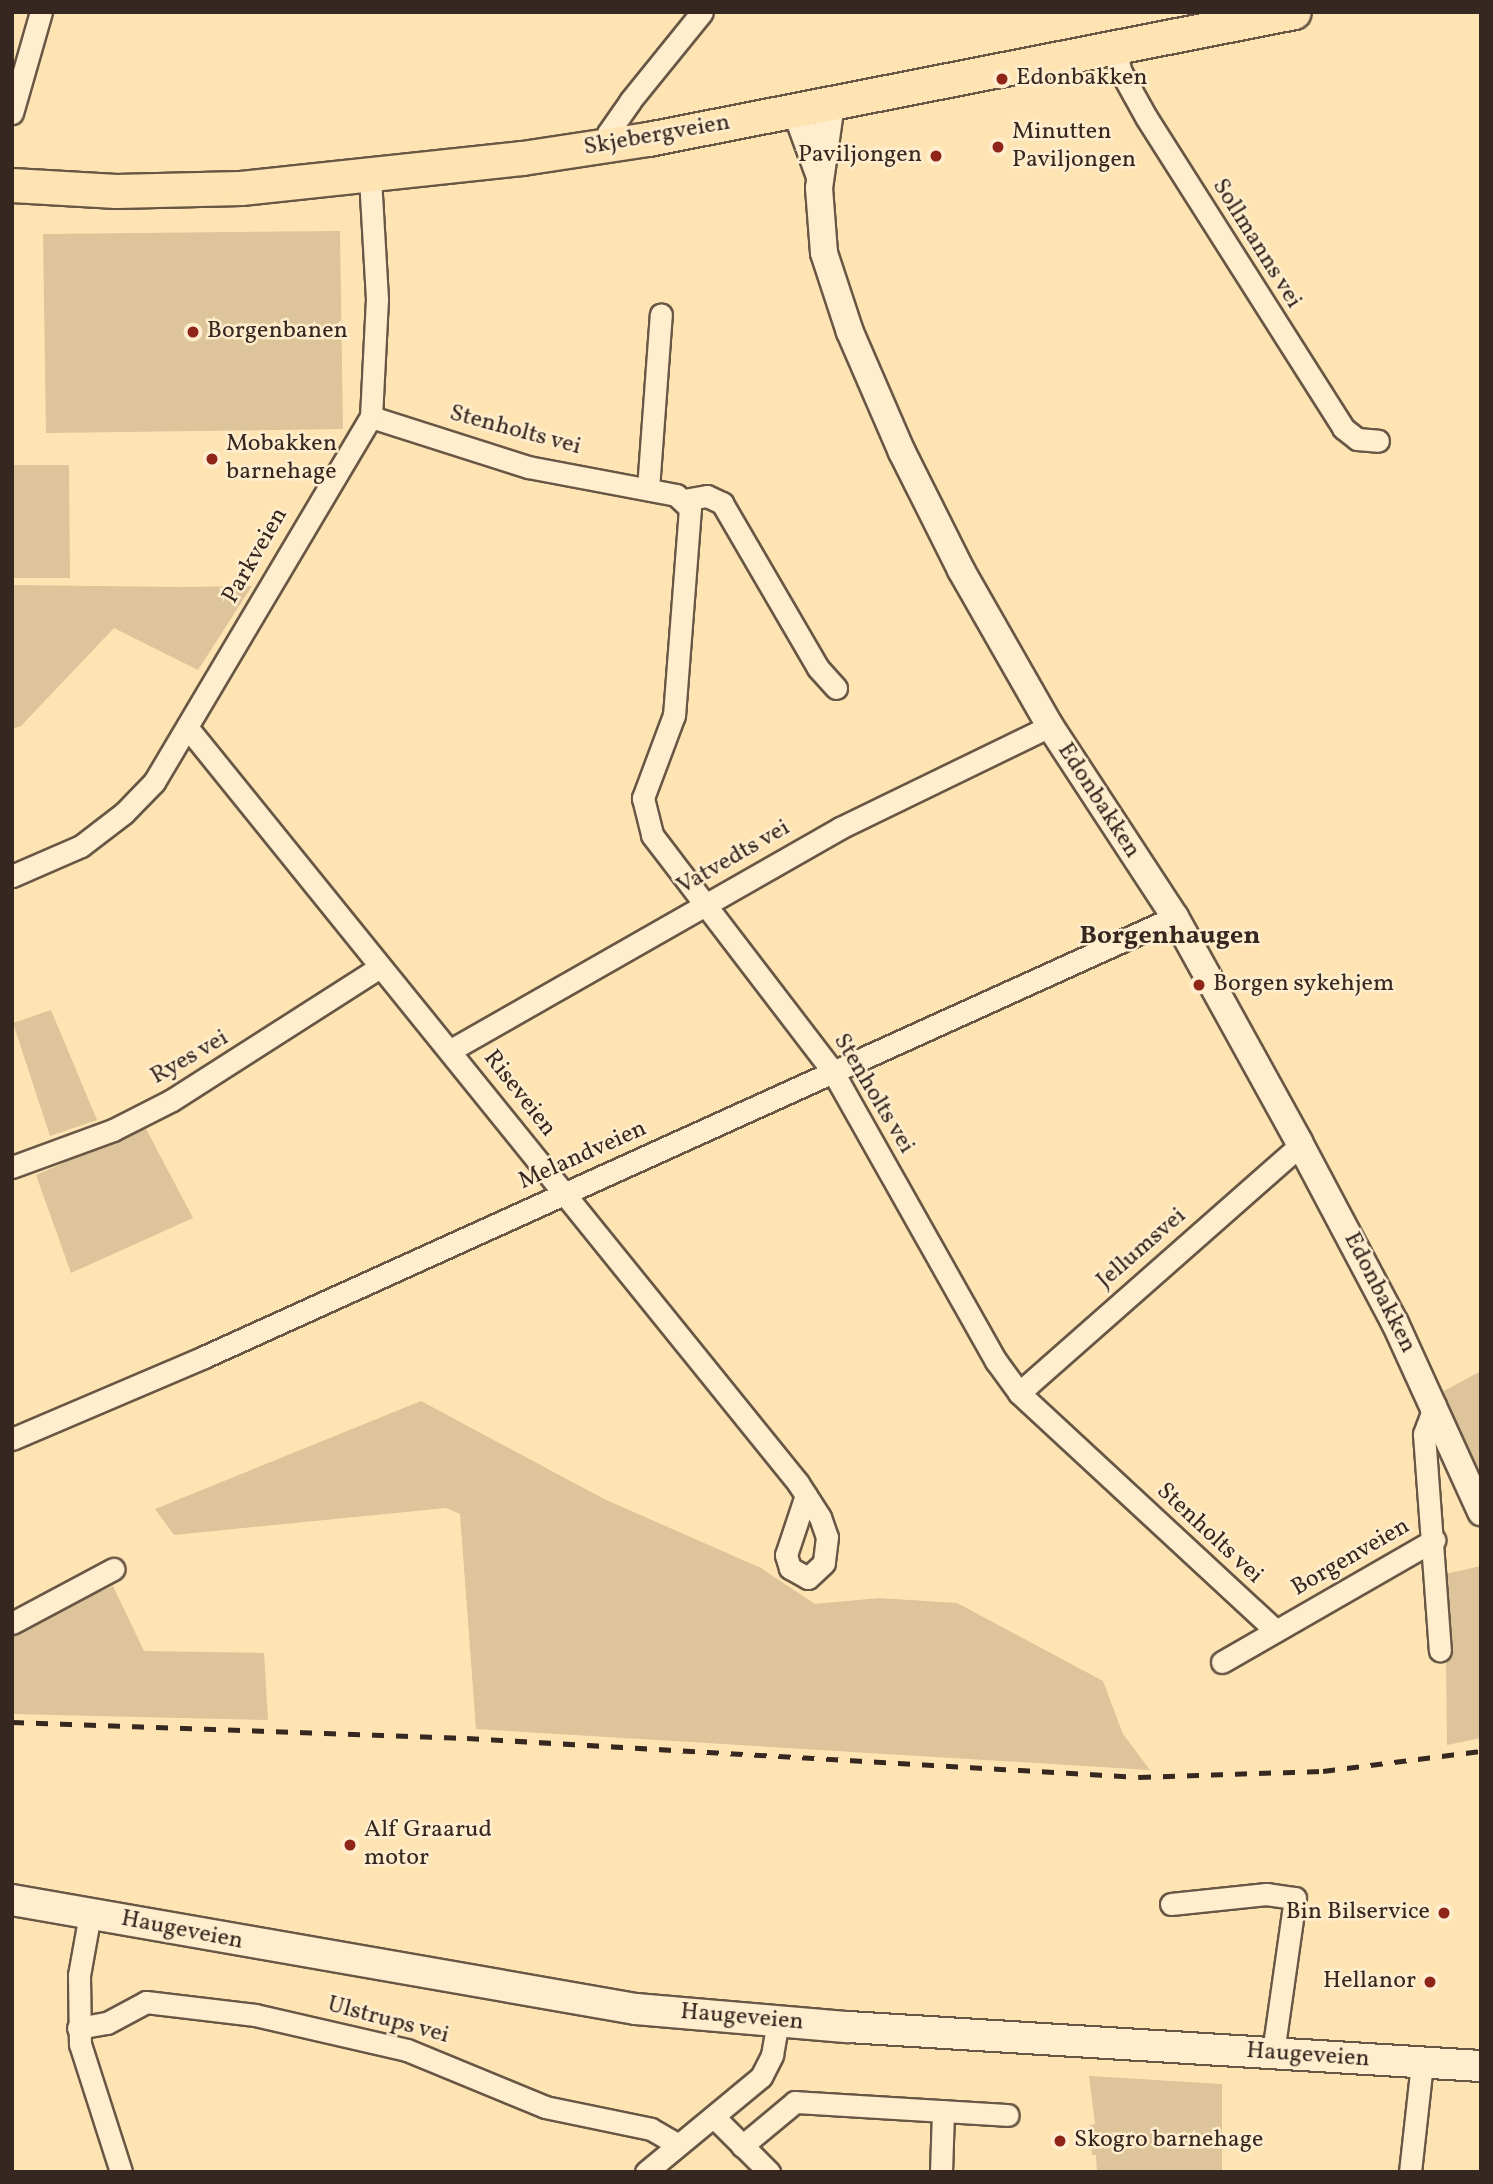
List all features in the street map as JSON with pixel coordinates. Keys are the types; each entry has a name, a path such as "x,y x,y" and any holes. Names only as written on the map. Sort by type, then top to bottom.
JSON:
{"main road":[{"name":"Skjebergveien","path":"12,185 152,191 370,176 604,146 796,111 1294,12"},
{"name":"Haugeveien","path":"12,1900 498,1988 636,2009 778,2022 1481,2066"}],"street":[{"path":"12,113 41,12"},
{"path":"604,146 608,133 630,102 702,12"},
{"name":"Sollmanns vei","path":"1114,48 1121,72 1146,117 1343,428 1357,439 1378,441"},
{"name":"Edonbakken","path":"831,104 820,176 824,253 850,332 926,502 1049,726 1175,917 1300,1145 1435,1405 1481,1512"},
{"name":"Edonbakken","path":"796,111 820,176"},
{"name":"Parkveien","path":"12,876 81,846 124,813 154,782 371,417 377,289 370,176"},
{"path":"648,489 661,314"},
{"name":"Stenholts vei","path":"371,417 528,467 648,489 684,500 707,496 722,503 812,658 836,688"},
{"name":"Stenholts vei","path":"684,500 690,508 691,536 674,715 645,789 643,810 652,835 833,1072 996,1361 1019,1392 1276,1631"},
{"name":"Vatvedts vei","path":"451,1050 913,789 1049,726"},
{"name":"Riseveien","path":"187,727 380,967 451,1050 806,1495"},
{"name":"Melandveien","path":"12,1439 1175,917"},
{"name":"Ryes vei","path":"12,1167 72,1147 150,1112 222,1071 380,967"},
{"name":"Jellumsvei","path":"1019,1392 1300,1145"},
{"path":"1435,1405 1424,1434 1434,1540 1440,1650"},
{"name":"Borgenveien","path":"1222,1662 1434,1540"},
{"path":"12,1623 113,1569"},
{"path":"1171,1904 1266,1894 1295,1898 1273,2053"},
{"path":"90,1914 79,1975 78,2028 84,2062 121,2172"},
{"name":"Ulstrups vei","path":"78,2028 107,2022 146,2002 255,2015 407,2050 545,2107 651,2129 677,2144"},
{"path":"646,2172 761,2077 772,2055 778,2022"},
{"path":"1410,2172 1422,2063"},
{"path":"742,2146 794,2102 1008,2115"},
{"path":"941,2172 943,2111"},
{"path":"714,2117 769,2172"}],"shaded area":[{"name":"Borgenbanen","path":"340,231 343,429 46,433 43,234"},
{"path":"12,465 69,465 70,578 12,578"},
{"path":"12,585 252,586 198,670 114,628 21,726 12,729"},
{"path":"51,1010 97,1120 50,1136 13,1023"},
{"path":"145,1127 193,1218 71,1273 36,1175"},
{"path":"1481,1371 1481,1479 1442,1392"},
{"path":"421,1401 604,1499 761,1568 815,1604 879,1598 957,1603 1103,1681 1123,1734 1150,1770 476,1729 460,1514 446,1508 174,1535 155,1509"},
{"path":"1481,1566 1481,1738 1447,1745 1445,1574"},
{"path":"113,1586 144,1651 264,1653 268,1720 12,1714 12,1631"},
{"path":"1089,2076 1222,2084 1222,2172 1097,2172 1096,2155 1092,2155 1090,2125 1095,2124"}],"railway":[{"path":"12,1722 467,1738 1139,1777 1323,1771 1481,1751"}],"place":[{"name":"Edonbakken","path":"1002,79"},
{"name":"Minutten Paviljongen","path":"998,147"},
{"name":"Paviljongen","path":"936,156"},
{"name":"Borgenbanen","path":"193,332"},
{"name":"Mobakken barnehage","path":"212,459"},
{"name":"Borgen sykehjem","path":"1199,985"},
{"name":"Alf Graarud motor","path":"350,1845"},
{"name":"Bin Bilservice","path":"1444,1913"},
{"name":"Hellanor","path":"1430,1982"},
{"name":"Skogro barnehage","path":"1060,2141"}],"district":[{"name":"Borgenhaugen","path":"1170,937"}]}
